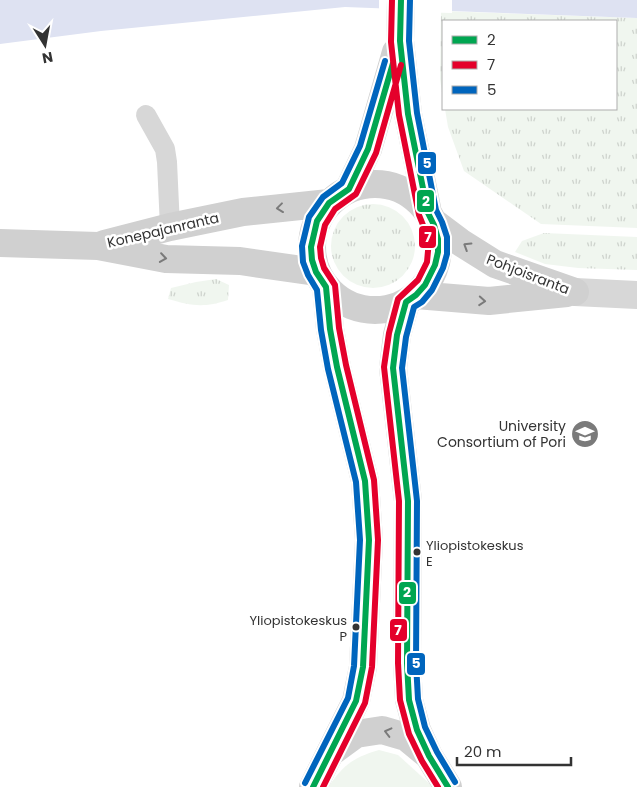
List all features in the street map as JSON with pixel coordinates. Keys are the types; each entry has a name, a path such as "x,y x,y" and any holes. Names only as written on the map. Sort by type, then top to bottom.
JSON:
{"main road":[{"path":"321,280 340,299 356,308 382,310 395,307 411,298 426,285 431,276 438,252 438,239 430,217 408,114 400,41 401,0"},
{"path":"313,787 356,701 363,667 369,540 365,481 337,367 321,280 312,260 311,247 317,221 339,196 368,149 400,41"},
{"path":"339,196 361,185 394,186 414,197 430,217"},
{"name":"Konepajanranta","path":"98,246 170,227 243,212 339,196"},
{"name":"Pohjoisranta","path":"430,217 460,242 495,264 576,292"},
{"path":"0,243 98,246"},
{"name":"Konepajanranta","path":"98,246 166,259 240,261 321,280"},
{"name":"Pohjoisranta","path":"411,298 489,301 576,292"},
{"path":"411,298 396,335 393,368 408,501 406,662 409,700 417,730 429,756 448,787"},
{"path":"328,755 356,734 382,730 406,738 429,756"}],"street":[{"name":"Pohjoisranta","path":"576,292 637,294"}],"lane":[{"path":"146,115 165,149 170,227"}],"green space":[{"path":"441,11 637,18 637,228 541,224 464,171 448,127 445,110 617,110 617,20 442,20 442,92 440,79"},
{"path":"373,204 396,211 408,223 415,246 408,269 396,281 373,288 350,281 338,269 331,246 338,223 350,211"},
{"path":"544,233 637,237 637,270 578,268 545,264 515,252 522,241"},
{"path":"216,279 229,285 228,300 198,305 168,299 171,288"},
{"path":"379,750 398,755 431,787 328,787 349,763"}],"water":[{"path":"0,0 637,0 637,18 345,7 101,31 0,44"}],"pier":[{"path":"379,0 452,0 452,13 379,11"}],"transit line":[{"name":"7","path":"392,0 391,42 399,115 419,215 429,240 427,262 418,280 398,299 389,333 384,367 399,501 398,663 400,700 409,734 422,761 438,787"},
{"name":"2","path":"401,0 400,41 408,114 428,213 438,239 435,265 425,285 406,302 397,335 393,368 408,501 407,663 409,700 417,730 429,756 448,787"},
{"name":"5","path":"410,0 409,41 417,113 436,210 447,237 447,254 443,268 432,290 422,302 414,307 406,337 402,368 417,501 416,663 418,699 425,727 455,782"},
{"name":"5","path":"305,783 348,698 354,666 360,540 356,482 328,369 321,330 317,290 303,262 302,246 309,217 323,197 342,183 360,146 385,61"},
{"name":"2","path":"313,787 356,701 363,667 369,540 365,481 337,367 330,329 326,287 316,272 312,260 311,247 317,221 329,203 349,189 368,149 393,63"},
{"name":"7","path":"323,787 365,703 372,667 378,540 374,480 346,365 339,328 335,285 324,268 320,247 325,225 335,209 356,194 376,153 401,65"}],"place":[{"name":"University Consortium of Pori","path":"585,434"},
{"name":"Yliopistokeskus E","path":"417,552"},
{"name":"Yliopistokeskus P","path":"356,627"}]}
